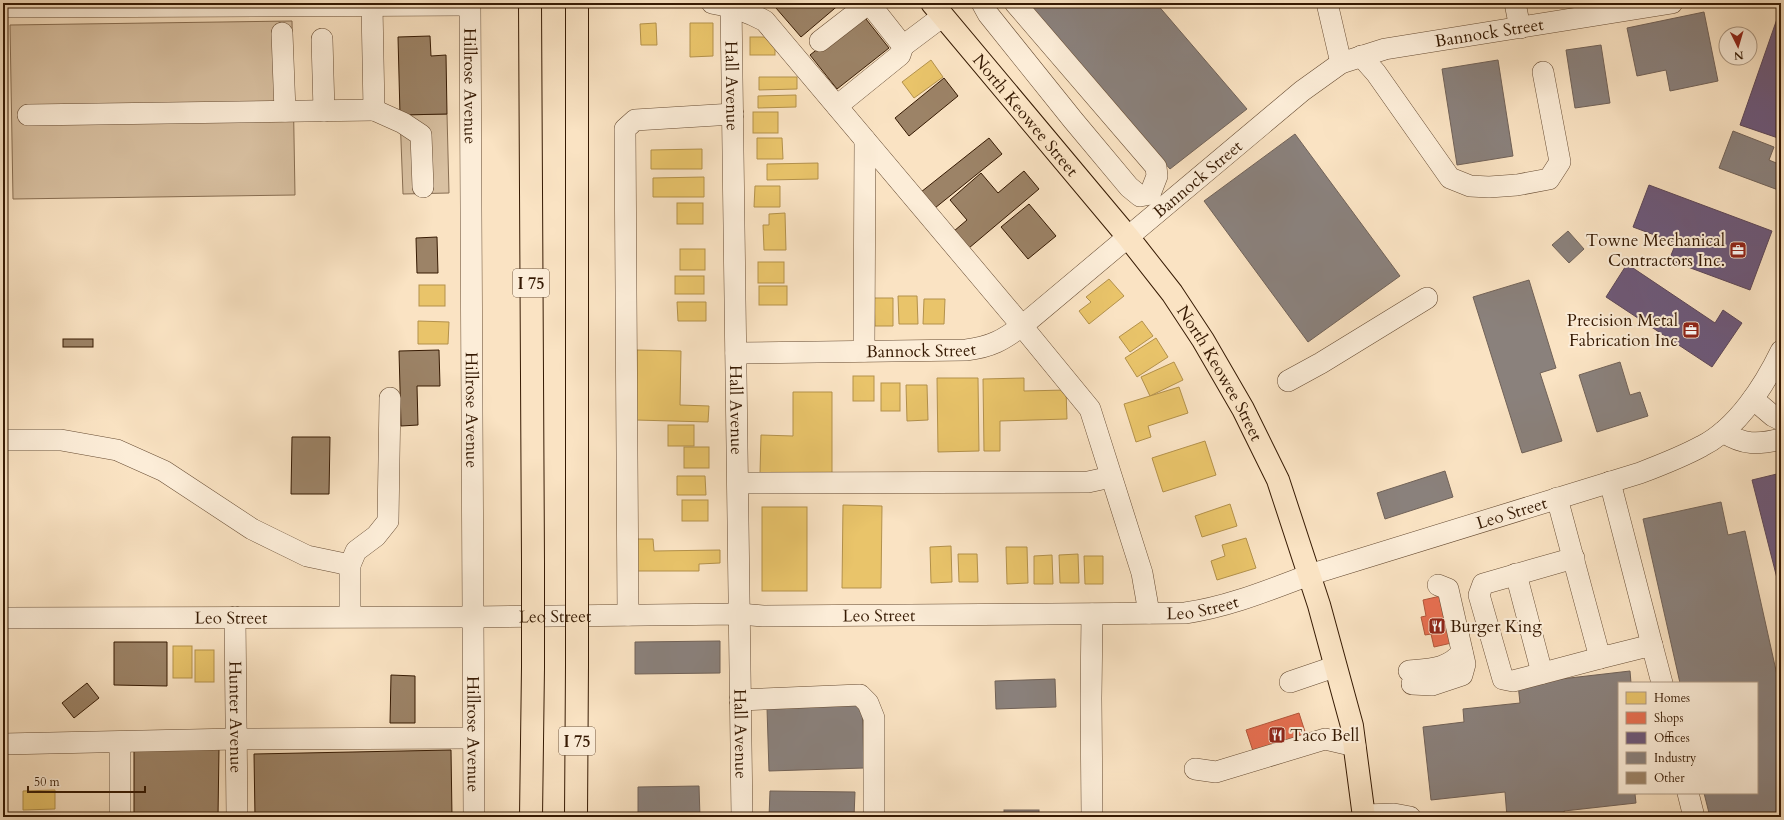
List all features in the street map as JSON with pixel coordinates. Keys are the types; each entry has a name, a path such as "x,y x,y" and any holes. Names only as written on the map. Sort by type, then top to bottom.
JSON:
{"main road":[{"name":"I 75","path":"530,3 533,563 532,817"},
{"name":"I 75","path":"576,817 577,3"},
{"name":"North Keowee Street","path":"938,9 1128,237 1172,293 1200,334 1234,392 1278,480 1310,575 1334,667 1352,726 1364,816"}],"street":[{"path":"820,41 869,3 903,46"},
{"path":"982,3 988,14 1129,187 1140,196 1155,202 1157,176 1156,167 1015,3"},
{"path":"1327,3 1341,63"},
{"path":"1515,3 1520,28"},
{"name":"Bannock Street","path":"736,353 966,350 982,348 1003,340 1022,326 1128,237 1155,202 1341,63 1385,49 1672,3"},
{"path":"3,7 372,6 470,4"},
{"name":"Hillrose Avenue","path":"470,4 474,817"},
{"path":"724,4 748,12 765,21 1090,408 1142,573 1149,613"},
{"name":"Hall Avenue","path":"724,4 733,114 742,817"},
{"path":"372,6 374,110"},
{"path":"837,106 900,55 903,46 938,9"},
{"path":"282,33 285,111"},
{"path":"322,39 324,110"},
{"path":"1361,56 1376,73 1450,178 1470,186 1489,187 1517,185 1550,179 1560,162 1542,72"},
{"path":"28,115 374,110 403,123 421,134 423,187"},
{"path":"628,616 625,130 635,120 733,114"},
{"path":"864,351 865,140"},
{"path":"1288,380 1321,363 1427,298"},
{"name":"Leo Street","path":"3,618 350,616 472,617 740,614 762,616 1092,614 1185,613 1205,610 1260,594 1310,575 1610,482 1670,461 1703,446 1723,432 1753,400 1781,351"},
{"path":"350,616 350,565 356,551 376,536 388,521 390,398"},
{"path":"1753,400 1773,416 1781,420"},
{"path":"1723,432 1744,442 1767,443 1781,439"},
{"path":"3,440 61,440 117,450 164,471 252,529 307,556 350,565"},
{"path":"738,483 1088,482 1111,477"},
{"path":"1610,482 1662,682"},
{"path":"1557,498 1600,658"},
{"path":"1574,558 1483,584 1479,595 1503,679 1513,681 1652,645"},
{"path":"1516,574 1542,673"},
{"path":"1411,677 1432,685 1462,675 1465,664 1448,589 1438,585"},
{"path":"1092,614 1092,817"},
{"name":"Hunter Avenue","path":"235,617 237,817"},
{"path":"1290,682 1334,667"},
{"path":"740,700 860,695 868,703 874,718 874,817"},
{"path":"3,744 236,739 473,738"},
{"path":"1195,769 1216,772 1325,739 1355,746"},
{"path":"120,742 120,817"},
{"path":"1688,794 1694,817"},
{"path":"1364,816 1394,814 1407,815 1410,817"}],"shaded area":[{"path":"292,21 295,195 13,199 10,25"},
{"path":"447,114 449,193 403,194 400,115"}],"building: Homes":[{"path":"656,23 657,45 641,45 640,24"},
{"path":"690,23 713,23 713,56 690,57"},
{"path":"750,37 775,37 775,55 750,55"},
{"path":"931,60 943,77 914,98 902,82"},
{"path":"759,77 797,77 797,89 759,90"},
{"path":"796,95 796,107 758,108 758,96"},
{"path":"753,112 778,112 778,133 753,133"},
{"path":"757,138 782,138 783,159 757,159"},
{"path":"702,149 702,169 651,169 651,150"},
{"path":"818,163 818,179 767,180 767,164"},
{"path":"704,177 704,197 653,197 653,178"},
{"path":"755,186 780,186 780,207 754,207"},
{"path":"677,203 703,203 703,224 677,224"},
{"path":"785,213 786,250 764,250 763,225 769,225 769,214"},
{"path":"680,249 705,249 705,270 680,270"},
{"path":"758,262 784,262 784,283 758,283"},
{"path":"675,276 704,276 704,294 675,294"},
{"path":"1109,279 1124,296 1089,324 1079,311 1091,302 1086,297"},
{"path":"419,285 445,285 445,306 419,306"},
{"path":"759,286 787,286 787,305 759,305"},
{"path":"898,296 917,296 918,324 899,324"},
{"path":"874,298 893,298 893,326 875,326"},
{"path":"924,299 945,299 944,324 923,324"},
{"path":"677,302 706,302 706,321 678,321"},
{"path":"418,321 449,322 448,344 418,344"},
{"path":"1142,321 1153,336 1130,352 1119,337"},
{"path":"1156,338 1168,357 1137,377 1125,358"},
{"path":"637,350 681,351 680,405 709,406 708,422 636,420"},
{"path":"1174,362 1183,380 1150,396 1141,377"},
{"path":"853,376 874,376 874,401 853,401"},
{"path":"937,378 978,378 979,451 938,452"},
{"path":"1024,378 1024,391 1066,390 1067,419 1000,421 1000,451 984,451 983,379"},
{"path":"881,383 900,383 900,411 881,411"},
{"path":"906,385 927,385 928,420 907,421"},
{"path":"1179,387 1188,413 1148,426 1151,437 1136,442 1124,404"},
{"path":"793,392 832,392 832,473 760,473 761,435 793,436"},
{"path":"668,425 694,425 694,446 668,446"},
{"path":"1205,441 1216,475 1163,492 1152,458"},
{"path":"684,447 709,447 709,468 684,468"},
{"path":"677,476 705,476 706,495 677,495"},
{"path":"682,500 708,500 708,521 682,521"},
{"path":"1230,504 1237,526 1202,537 1195,516"},
{"path":"843,505 882,506 881,588 842,588"},
{"path":"762,507 807,507 807,591 762,591"},
{"path":"1246,538 1256,568 1217,580 1211,561 1225,556 1222,545"},
{"path":"635,539 653,539 654,551 720,550 720,563 699,564 699,571 635,571"},
{"path":"951,546 952,582 931,583 930,547"},
{"path":"1006,547 1027,547 1028,583 1007,584"},
{"path":"958,554 977,554 978,582 959,582"},
{"path":"1078,554 1079,583 1060,583 1059,555"},
{"path":"1052,555 1053,584 1034,584 1034,556"},
{"path":"1084,556 1103,556 1103,584 1085,584"},
{"path":"173,646 192,646 192,678 173,678"},
{"path":"195,650 214,650 214,682 195,682"},
{"path":"55,790 55,809 23,810 23,791"}],"building: Shops":[{"name":"Burger King","path":"1445,595 1456,642 1434,647 1431,634 1425,635 1421,617 1426,616 1423,600"},
{"name":"Taco Bell","path":"1299,713 1308,741 1255,757 1246,730"}],"building: Offices":[{"path":"1778,16 1781,17 1781,139 1740,125"},
{"path":"1649,185 1772,231 1750,290 1669,260 1676,243 1633,227"},
{"path":"1627,264 1715,323 1723,310 1742,323 1712,367 1606,297"},
{"path":"1781,473 1781,594 1752,480"}],"building: Industry":[{"path":"1020,3 1156,3 1247,109 1170,169"},
{"path":"1411,3 1437,3 1411,7"},
{"path":"1704,12 1718,81 1670,91 1666,70 1637,76 1627,28"},
{"path":"1601,45 1610,103 1575,108 1566,50"},
{"path":"1498,60 1513,156 1457,165 1442,69"},
{"path":"1733,131 1774,147 1769,160 1781,165 1781,191 1719,168"},
{"path":"1295,134 1400,276 1308,342 1204,201"},
{"path":"1568,231 1584,249 1569,263 1552,245"},
{"path":"1529,280 1556,368 1540,373 1562,441 1522,453 1473,297"},
{"path":"1620,362 1630,395 1640,392 1648,416 1597,432 1579,375"},
{"path":"1445,471 1453,497 1385,519 1377,493"},
{"path":"1721,502 1728,535 1745,531 1781,693 1781,817 1710,817 1704,794 1758,794 1758,682 1680,682 1643,519"},
{"path":"720,641 720,673 635,674 635,642"},
{"path":"1630,671 1631,682 1618,682 1618,794 1635,794 1636,803 1564,811 1565,817 1507,817 1505,792 1431,800 1423,727 1464,722 1463,709 1520,703 1518,684"},
{"path":"1055,679 1056,707 996,709 995,681"},
{"path":"862,705 864,768 769,771 767,708"},
{"path":"699,786 700,817 638,817 638,787"},
{"path":"770,791 855,792 854,817 769,817"},
{"path":"1004,810 1039,810 1039,817 1004,817"}],"building: Other":[{"path":"781,3 841,3 801,37 776,8"},
{"path":"862,14 889,48 837,89 810,55"},
{"path":"430,36 431,56 446,55 447,114 400,115 398,37"},
{"path":"944,78 958,96 909,136 895,118"},
{"path":"989,138 1002,154 935,208 921,192"},
{"path":"1024,171 1039,189 969,248 954,231 967,220 950,200 981,173 998,193"},
{"path":"1029,204 1056,236 1028,259 1001,227"},
{"path":"437,237 438,273 417,273 416,238"},
{"path":"63,339 93,339 93,347 63,347"},
{"path":"439,350 440,386 417,386 418,425 401,426 399,351"},
{"path":"292,437 330,437 329,494 291,494"},
{"path":"114,642 167,642 167,686 114,685"},
{"path":"391,675 415,676 415,723 390,723"},
{"path":"87,683 99,698 74,718 62,703"},
{"path":"134,747 219,748 218,817 134,817"},
{"path":"451,750 452,817 255,817 254,754"}],"place":[{"name":"Towne Mechanical Contractors Inc.","path":"1738,250"},
{"name":"Precision Metal Fabrication Inc","path":"1691,330"},
{"name":"Burger King","path":"1437,626"},
{"name":"Taco Bell","path":"1277,735"}]}
